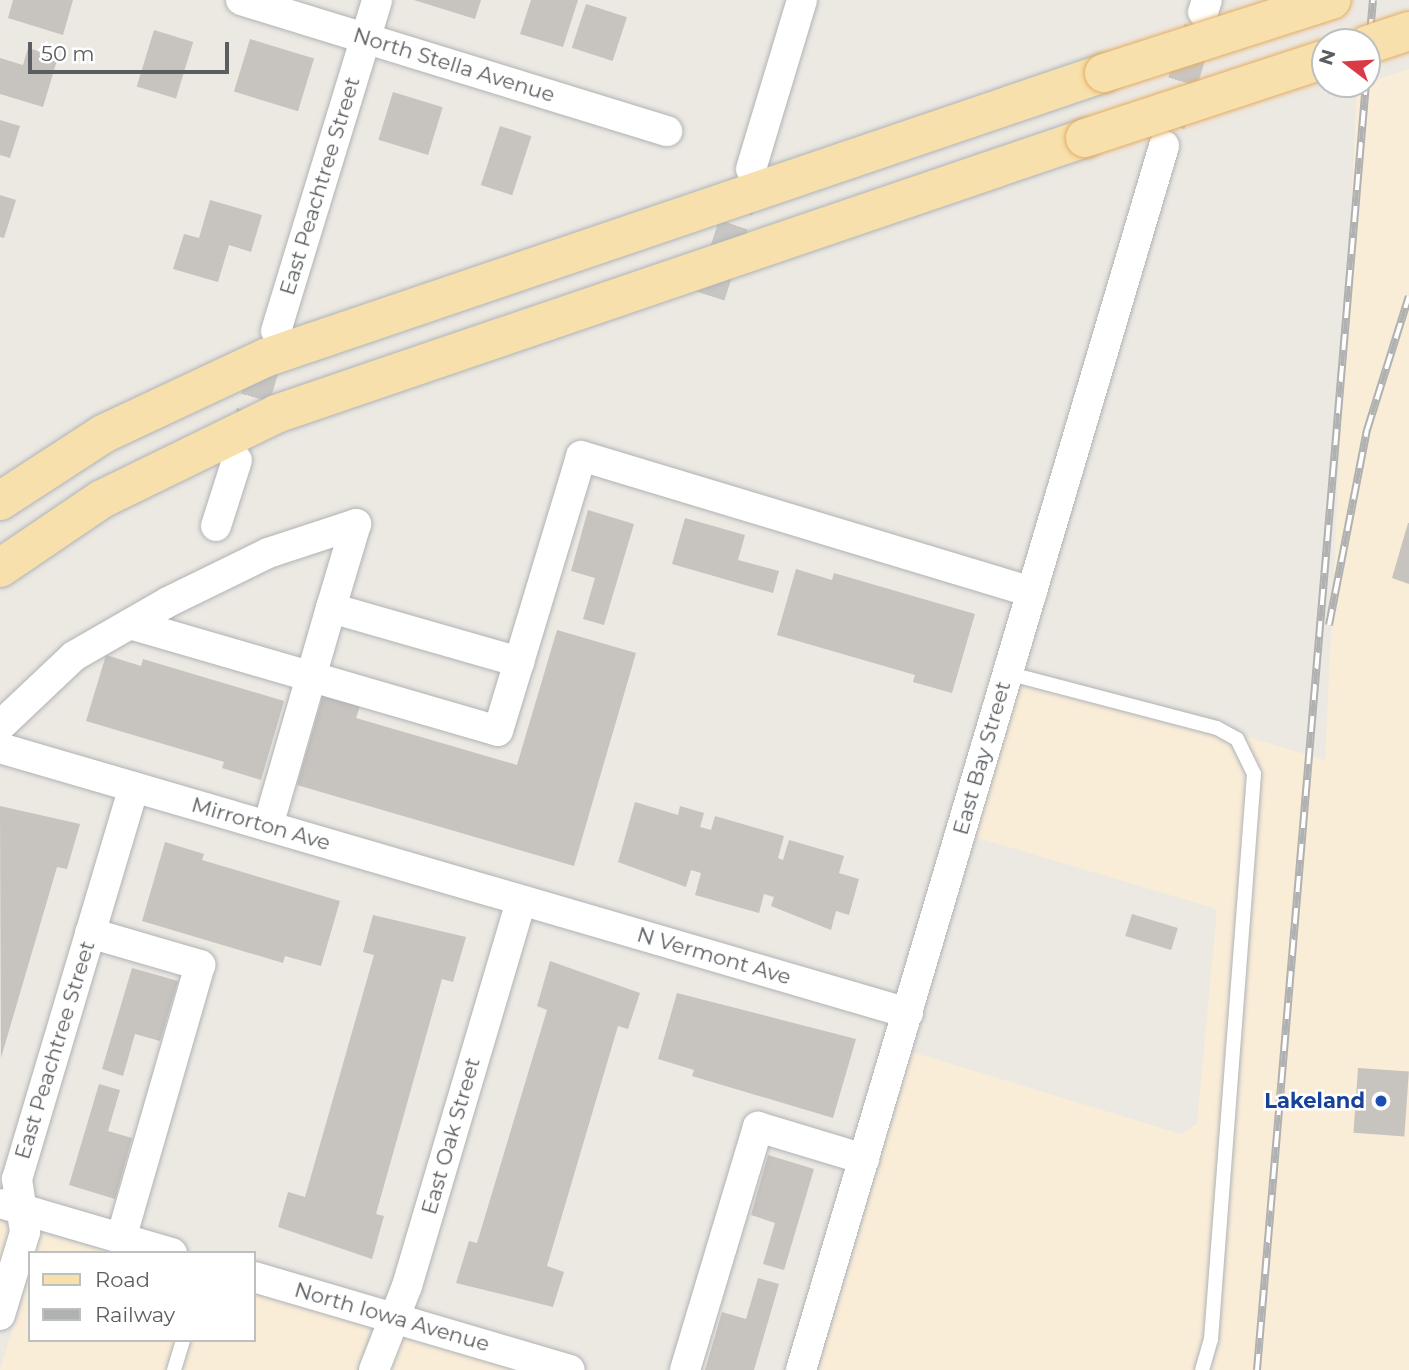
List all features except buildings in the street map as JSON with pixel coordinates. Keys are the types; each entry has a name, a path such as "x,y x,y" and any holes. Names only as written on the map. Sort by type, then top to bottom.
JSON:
{"main road":[{"path":"0,501 103,434 265,358 1104,73 1332,0"},
{"path":"1381,40 1409,31"},
{"path":"0,568 102,499 276,414 1311,64"}],"street":[{"name":"North Stella Avenue","path":"241,0 667,131"},
{"name":"East Peachtree Street","path":"276,331 377,0"},
{"path":"751,169 802,0"},
{"name":"East Bay Street","path":"801,1370 1164,146"},
{"path":"130,624 498,731 581,456 1032,592"},
{"path":"216,526 237,460"},
{"path":"0,726 74,656 130,624 268,553 356,524 268,826"},
{"path":"331,608 519,662"},
{"name":"Mirrorton Ave","path":"0,748 521,900"},
{"name":"East Peachtree Street","path":"0,1315 25,1232 11,1206 17,1179 134,787"},
{"name":"N Vermont Ave","path":"521,900 908,1013"},
{"name":"East Oak Street","path":"374,1370 390,1317 407,1286 521,900"},
{"path":"90,933 200,965 121,1238"},
{"path":"685,1370 758,1127 864,1159"},
{"path":"11,1206 165,1251"},
{"name":"North Iowa Avenue","path":"256,1278 570,1370"}],"lane":[{"path":"1007,673 1217,728 1237,739 1251,764 1213,1311 1202,1370"},
{"path":"174,1370 182,1342"}],"shaded area":[{"path":"1409,69 1409,1370 818,1370 912,1052 1181,1134 1197,1124 1217,909 975,837 1024,671 1325,760 1356,98 1381,98 1381,78"},
{"path":"0,1220 10,1230 0,1262"},
{"path":"40,1232 107,1251 35,1251"},
{"path":"28,1278 28,1342 256,1342 256,1294 371,1326 357,1370 0,1370"},
{"path":"401,1335 520,1370 390,1370"}],"tunnel":[{"path":"1170,125 1199,28"},
{"path":"710,296 748,180"},
{"path":"243,441 271,344"}],"railway":[{"path":"1370,28 1373,0"},
{"path":"1257,1370 1365,98"},
{"path":"1329,625 1367,430 1409,296"}],"place":[{"name":"Lakeland","path":"1381,1101"}]}
